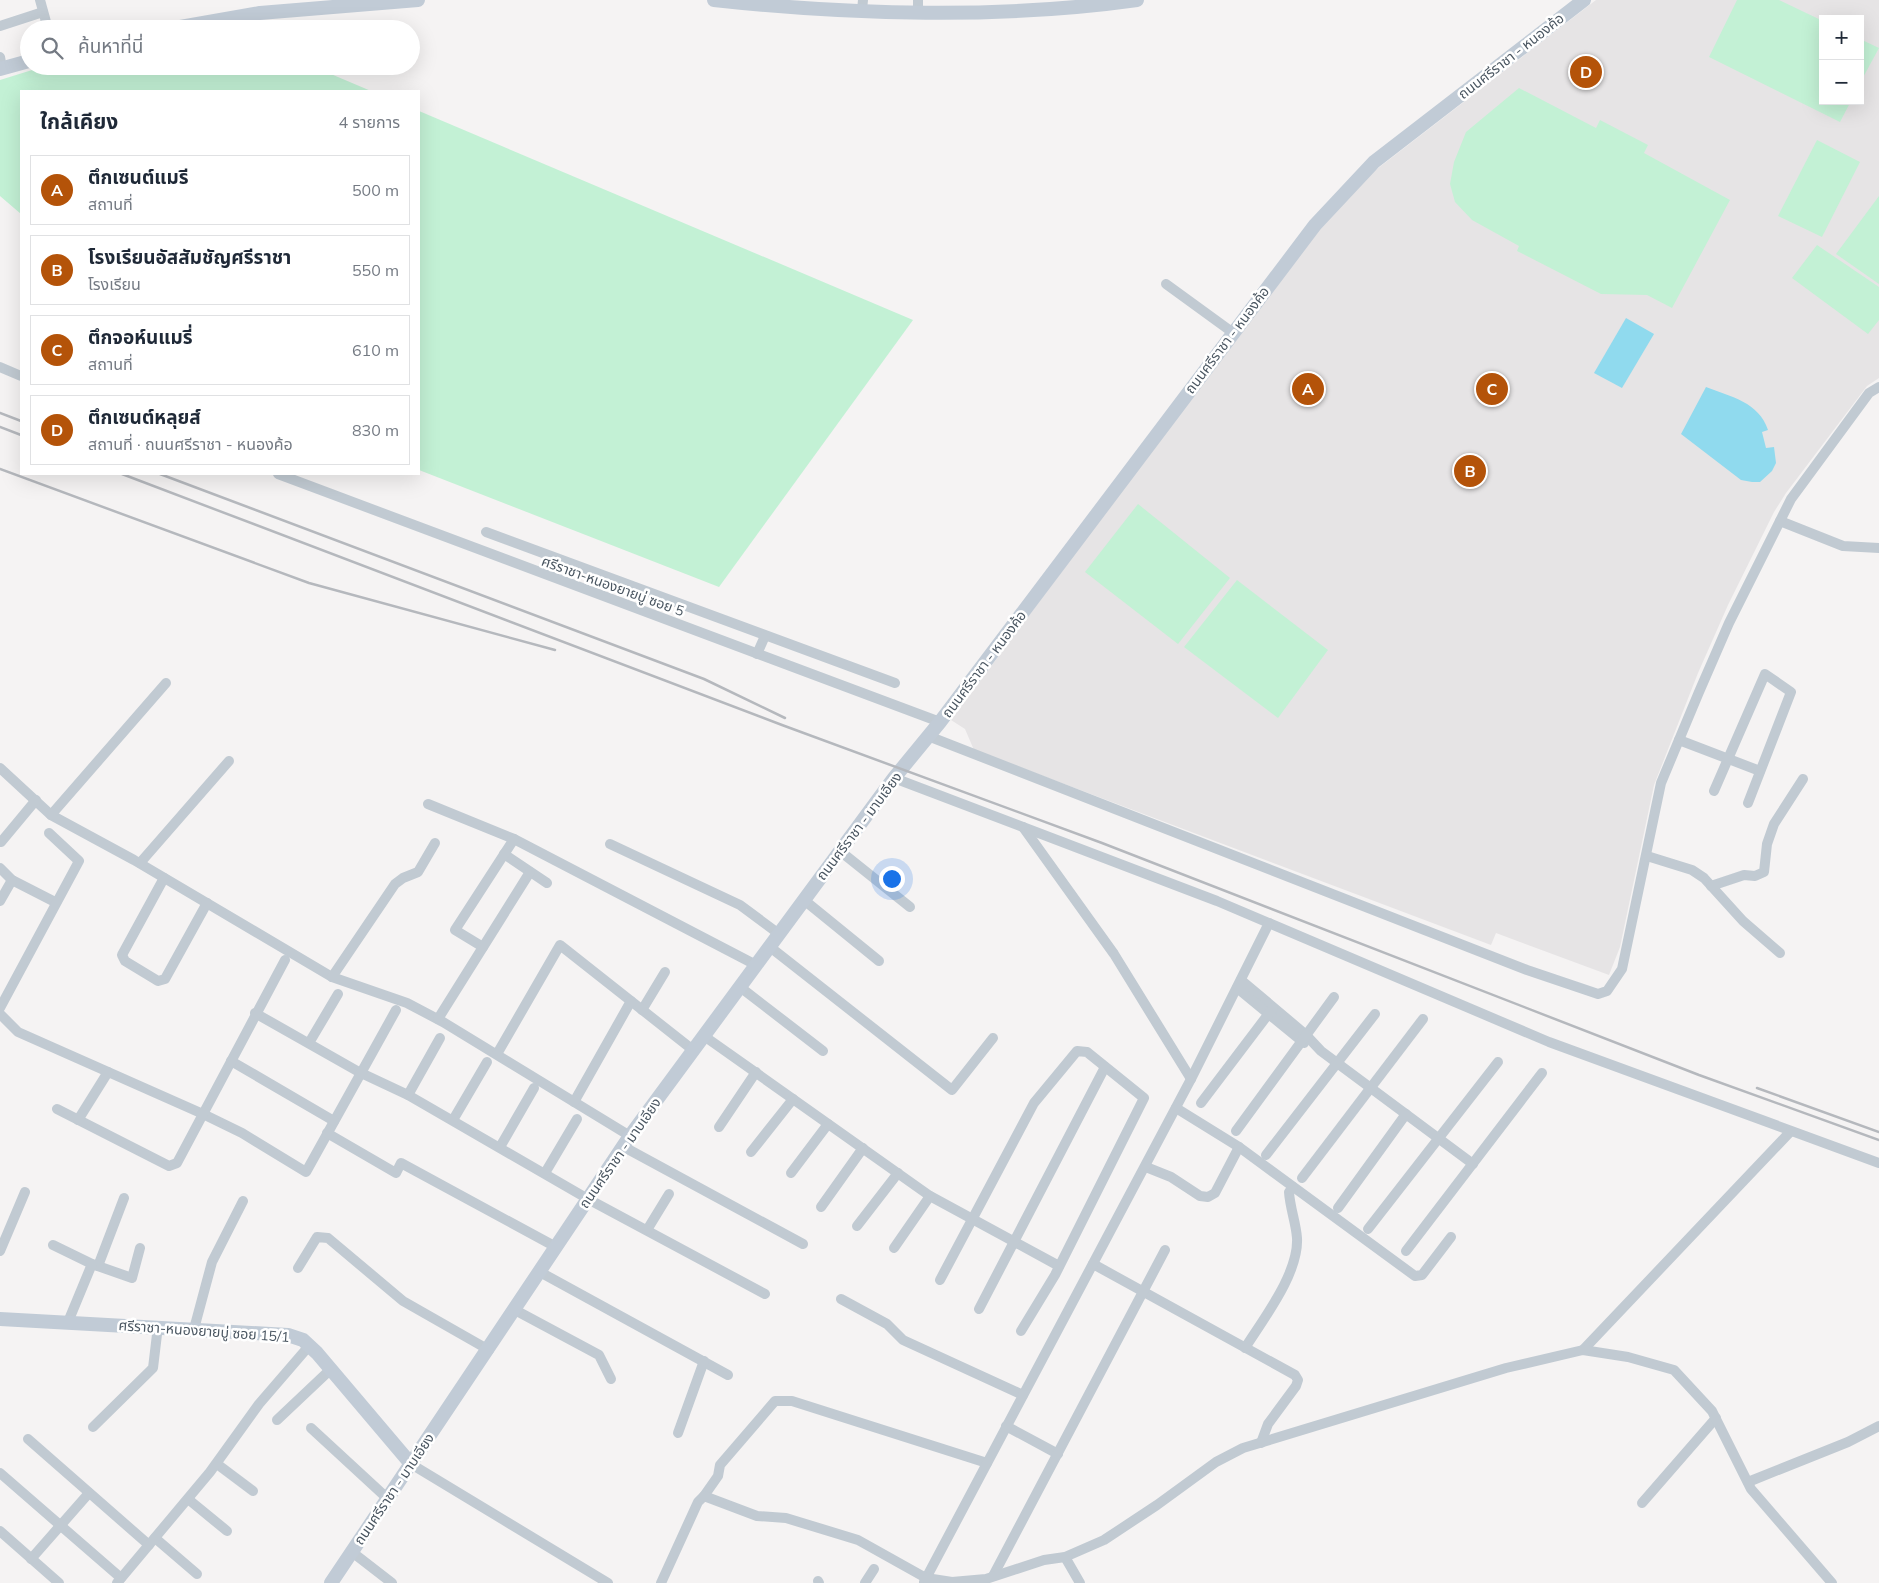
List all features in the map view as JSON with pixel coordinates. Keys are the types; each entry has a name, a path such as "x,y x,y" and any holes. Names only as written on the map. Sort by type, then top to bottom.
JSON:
{"main road":[{"path":"220,20 260,13 418,0"},
{"path":"714,0 809,5 1084,8 1137,0"},
{"name":"ถนนศรีราชา - หนองค้อ","path":"928,736 1232,332 1315,225 1374,162 1584,0"},
{"path":"1,65 20,62"},
{"name":"ถนนศรีราชา - มาบเอียง","path":"331,1583 627,1141 894,778 928,736"},
{"name":"ศรีราชา-หนองยายบู่ ซอย 15/1","path":"0,1319 158,1326 288,1335 303,1340 331,1369 411,1464"}],"street":[{"path":"40,0 45,20"},
{"path":"0,26 43,12"},
{"path":"1166,284 1232,332"},
{"path":"0,368 20,376"},
{"path":"928,736 1518,966 1598,994 1607,991 1622,969 1662,783 1729,623 1791,499 1863,401 1879,387"},
{"name":"ศรีราชา-หนองยายบู่ ซอย 5","path":"281,475 940,722"},
{"path":"1780,521 1843,546 1879,548"},
{"path":"486,532 895,683"},
{"path":"757,654 765,636"},
{"path":"1714,791 1765,674 1791,692 1748,803"},
{"path":"51,815 166,682"},
{"path":"1679,740 1760,771"},
{"path":"140,863 228,761"},
{"path":"0,768 51,815 140,863 332,977 407,1003 438,1019 574,1102 627,1141 803,1244"},
{"path":"894,778 1269,923 1549,1042 1790,1132 1879,1163"},
{"path":"1712,886 1744,876 1755,876 1764,872 1767,844 1774,824 1803,779"},
{"path":"0,842 36,800"},
{"path":"428,804 514,840 756,966"},
{"path":"1023,827 1114,954 1191,1080"},
{"path":"0,1008 55,902 79,861 49,833"},
{"path":"482,947 455,930 514,840"},
{"path":"332,977 395,884 400,879 418,872 435,843"},
{"path":"610,844 740,905 779,934"},
{"path":"840,851 910,906"},
{"path":"504,854 547,883"},
{"path":"1647,856 1692,870 1704,878 1743,921 1780,953"},
{"path":"0,868 12,880 55,902"},
{"path":"438,1019 530,872"},
{"path":"164,878 122,955 125,961 158,981 165,979 207,903"},
{"path":"0,901 12,880"},
{"path":"804,900 879,961"},
{"path":"925,1580 1146,1167 1269,923"},
{"path":"497,1054 560,946 693,1050"},
{"path":"770,946 952,1090 993,1038"},
{"path":"56,1109 169,1166 177,1163 285,960"},
{"path":"642,1010 665,972"},
{"path":"1239,984 1302,1037 1473,1164"},
{"path":"740,987 823,1051"},
{"path":"309,1043 338,994"},
{"path":"1236,1131 1302,1037 1334,997"},
{"path":"574,1102 631,1001"},
{"path":"0,1014 18,1032 203,1114 242,1133 306,1172 359,1072 396,1010"},
{"path":"1201,1103 1271,1011"},
{"path":"256,1013 359,1072 408,1095 453,1120 588,1199 764,1294"},
{"path":"1266,1155 1375,1014"},
{"path":"1302,1178 1423,1019"},
{"path":"704,1036 930,1196 1059,1266"},
{"path":"408,1095 440,1038"},
{"path":"940,1280 1034,1103 1077,1052 1087,1052 1144,1098 1059,1266 1021,1331"},
{"path":"231,1061 334,1121"},
{"path":"453,1120 487,1062"},
{"path":"1368,1229 1498,1062"},
{"path":"979,1309 1106,1068"},
{"path":"78,1120 108,1072"},
{"path":"719,1126 756,1072"},
{"path":"1406,1251 1542,1073"},
{"path":"500,1147 534,1088"},
{"path":"751,1152 793,1099"},
{"path":"1176,1108 1239,1147 1415,1276 1422,1276 1451,1237"},
{"path":"1338,1208 1406,1114"},
{"path":"545,1173 577,1119"},
{"path":"791,1173 828,1124"},
{"path":"1583,1350 1790,1132"},
{"path":"328,1133 396,1173 401,1163 556,1247"},
{"path":"1146,1167 1172,1177 1200,1196 1208,1198 1214,1193 1239,1147"},
{"path":"821,1207 862,1148"},
{"path":"857,1226 898,1173"},
{"path":"1246,1348 1283,1288 1294,1258 1297,1239 1290,1192 1293,1187"},
{"path":"0,1251 25,1192"},
{"path":"647,1230 669,1194"},
{"path":"894,1248 930,1196"},
{"path":"68,1322 124,1198"},
{"path":"194,1329 212,1262 243,1201"},
{"path":"298,1268 317,1238 328,1238 402,1301 488,1350"},
{"path":"53,1245 95,1265 132,1278 140,1248"},
{"path":"993,1576 1165,1250"},
{"path":"1093,1264 1295,1375 1298,1380 1280,1411 1268,1424 1260,1443"},
{"path":"540,1272 728,1375"},
{"path":"841,1298 887,1324 903,1340 1023,1394"},
{"path":"515,1310 599,1355 611,1379"},
{"path":"93,1427 153,1368 158,1326"},
{"path":"0,1473 120,1581 217,1464 259,1404 309,1346"},
{"path":"704,1496 757,1516 786,1518 858,1540 925,1580 952,1582 993,1576 1044,1560 1064,1557 1104,1540 1157,1505 1216,1462 1243,1448 1506,1368 1583,1350 1628,1357 1674,1370 1712,1411 1748,1482 1832,1583"},
{"path":"678,1433 704,1361"},
{"path":"277,1420 331,1369"},
{"path":"660,1583 698,1502 718,1476 720,1465 775,1400 792,1400 987,1463"},
{"path":"1642,1503 1716,1418"},
{"path":"1006,1426 1058,1454"},
{"path":"1748,1482 1848,1442 1879,1426"},
{"path":"311,1428 388,1499"},
{"path":"28,1439 89,1493 197,1574"},
{"path":"217,1464 253,1491"},
{"path":"411,1464 608,1583"},
{"path":"31,1559 89,1493"},
{"path":"188,1499 227,1531"},
{"path":"0,1532 58,1583"},
{"path":"352,1552 392,1583"},
{"path":"1064,1557 1080,1583"},
{"path":"866,1583 874,1568"}],"shaded area":[{"path":"1596,0 1879,0 1879,378 1867,386 1786,493 1774,512 1728,605 1698,673 1654,785 1620,947 1609,975 1496,933 1491,945 974,750 965,729 951,720 1314,233 1364,179"}],"green space":[{"path":"1737,0 1779,0 1819,19 1819,105 1849,105 1840,122 1709,57"},
{"path":"1864,41 1879,48 1864,76"},
{"path":"20,74 333,75 369,90 20,90 20,213 0,196 0,80"},
{"path":"1519,88 1596,128 1600,120 1648,145 1644,153 1730,200 1672,308 1647,295 1601,294 1517,251 1519,246 1472,220 1455,202 1450,184 1454,162 1466,132"},
{"path":"420,111 913,320 719,587 420,470"},
{"path":"1817,140 1860,162 1822,237 1778,216"},
{"path":"1879,196 1879,284 1836,254"},
{"path":"1817,245 1879,287 1879,320 1868,334 1792,278"},
{"path":"1138,504 1230,578 1178,644 1085,572"},
{"path":"1237,580 1328,650 1278,718 1184,647"}],"water":[{"path":"1626,318 1654,334 1622,388 1594,373"},
{"path":"1706,387 1743,402 1758,413 1764,421 1768,430 1762,432 1766,448 1774,447 1776,463 1772,471 1760,482 1741,480 1681,434"}],"railway":[{"path":"0,413 20,421"},
{"path":"0,427 20,435"},
{"path":"0,469 309,583 555,650"},
{"path":"125,475 782,725 1102,843 1699,1075 1879,1140"},
{"path":"163,475 704,679 785,718"},
{"path":"1757,1088 1879,1132"}],"place":[{"name":"ตึกเซนต์หลุยส์","path":"1586,72"},
{"name":"ตึกเซนต์แมรี","path":"1308,389"},
{"name":"ตึกจอห์นแมรี่","path":"1492,389"},
{"name":"โรงเรียนอัสสัมชัญศรีราชา","path":"1470,471"}]}
